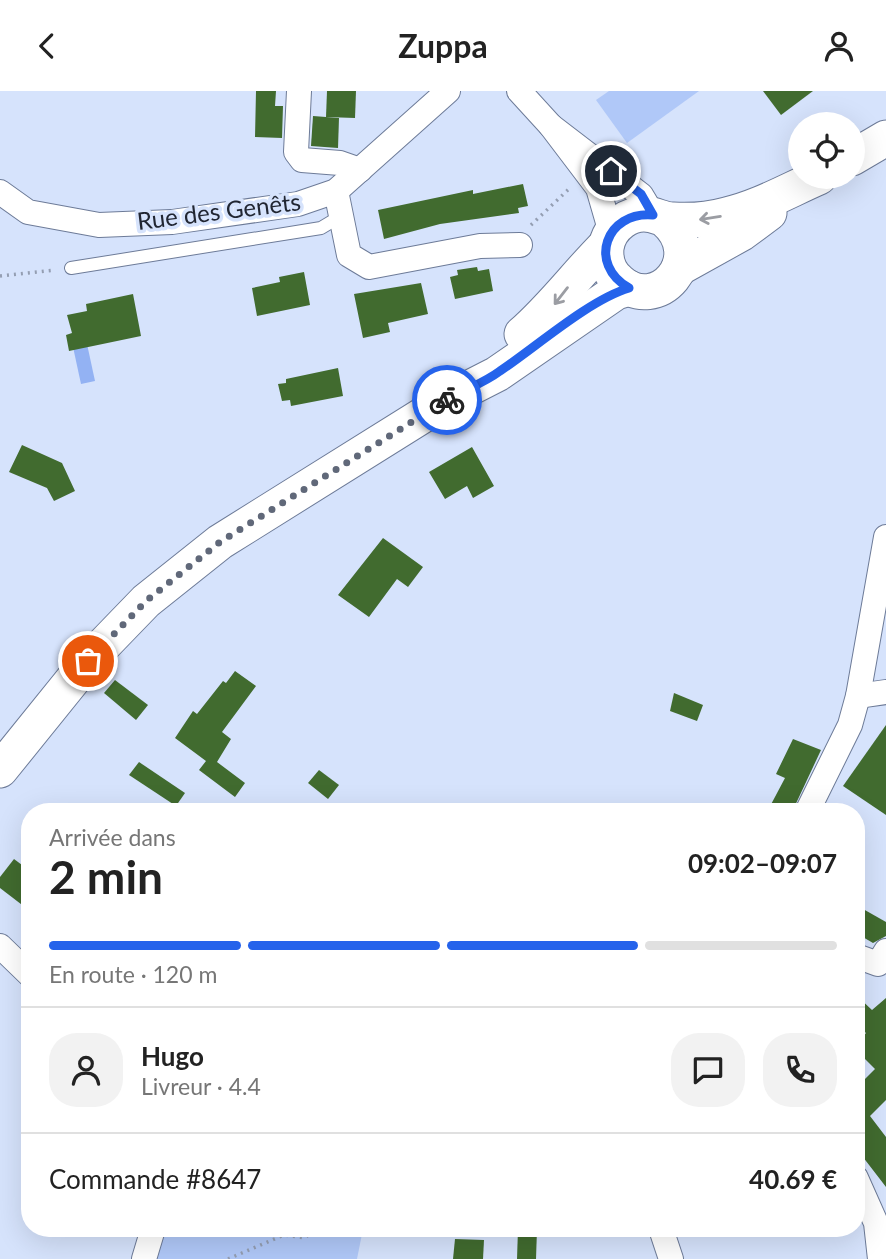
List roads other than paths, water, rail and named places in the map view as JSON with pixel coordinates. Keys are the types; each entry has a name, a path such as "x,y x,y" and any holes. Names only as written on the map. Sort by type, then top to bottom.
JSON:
{"street":[{"path":"299,91 296,152 302,160 340,163 360,170"},
{"name":"Rue des Genêts","path":"0,192 27,212 99,225 172,222 317,199 336,191 448,91"},
{"path":"519,91 551,126 598,188 609,239 606,256 613,275 629,288"},
{"path":"551,126 641,194 659,218 680,238 683,250 679,268"},
{"path":"452,397 553,307 582,269 629,217 706,220 739,212 792,189"},
{"path":"0,770 88,661 146,601 220,542 452,397 497,374 616,292 629,288 655,290 666,284 679,268 742,233 802,189"},
{"path":"336,191 349,255 369,267 480,246 520,245"},
{"path":"811,803 850,725 858,695 886,537"},
{"path":"858,695 886,692"},
{"path":"0,946 21,966"},
{"path":"865,959 878,964 886,951"},
{"path":"865,1198 876,1223 880,1259"},
{"path":"144,1259 151,1237"},
{"path":"664,1237 671,1259"}],"lane":[{"path":"71,268 321,228 341,216"}]}
